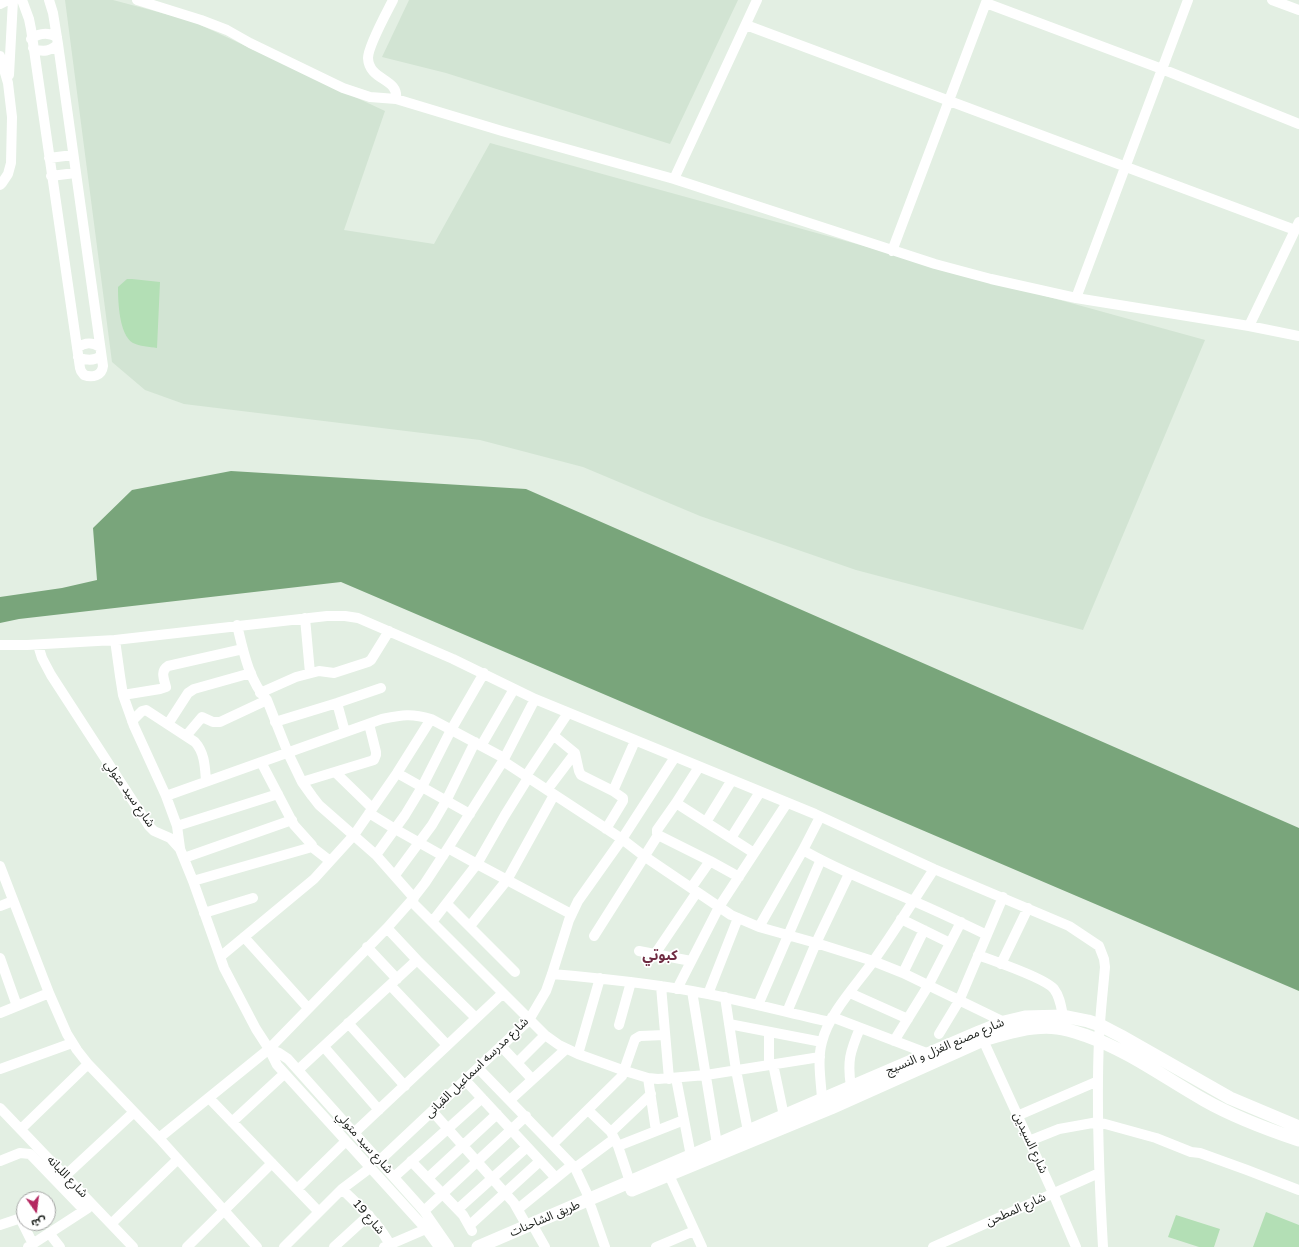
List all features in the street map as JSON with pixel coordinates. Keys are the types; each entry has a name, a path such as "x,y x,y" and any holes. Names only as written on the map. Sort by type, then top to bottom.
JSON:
{"main road":[{"name":"شارع مصنع الغزل و النسيج","path":"590,1203 630,1182 717,1144 1004,1022 1025,1017 1063,1016 1079,1018 1100,1025 1217,1092 1257,1111 1299,1127"},
{"name":"شارع مصنع الغزل و النسيج","path":"590,1203 669,1175 831,1108 983,1040 1024,1030 1045,1028 1058,1028 1080,1033 1099,1040 1121,1051 1226,1112 1299,1140"},
{"name":"طريق الشاحنات","path":"478,1247 590,1203"},
{"name":"طريق الشاحنات","path":"496,1247 532,1227"}],"street":[{"path":"0,4 8,0"},
{"path":"8,83 13,0"},
{"path":"22,0 29,19 81,371 84,375 94,376 102,369 101,351 53,13 48,0"},
{"path":"137,0 201,20 227,30 250,43 343,88 370,97 396,99 487,127 674,180 892,251 991,279 1076,298 1249,326 1299,336"},
{"path":"393,0 371,46 368,57 371,69 394,87 397,95 396,99"},
{"path":"674,180 757,0"},
{"path":"1076,298 1188,0"},
{"path":"1272,0 1299,10"},
{"path":"892,251 987,2 1162,69 1299,124"},
{"path":"746,25 1125,167 1297,226 1249,326"},
{"path":"32,44 39,34 44,33 53,34 57,40"},
{"path":"32,44 37,50 46,51 51,50 57,40"},
{"path":"0,56 8,83 12,117 11,163 8,174 1,183"},
{"path":"49,158 74,155"},
{"path":"51,176 76,173"},
{"path":"78,352 80,345 88,343 101,351"},
{"path":"78,352 88,360 95,359 101,351"},
{"path":"0,644 38,645 116,640 305,618 337,615 352,617 371,623 484,673 535,699 820,817 934,869 1070,926 1084,934 1099,946 1104,959 1105,967 1099,1040 1098,1081 1099,1173 1103,1247"},
{"path":"305,618 310,673"},
{"path":"237,625 251,673 302,782 319,805 376,855 395,875 412,900 432,922 545,1035 578,1054 648,1078 672,1079 706,1075 820,1057"},
{"path":"186,736 201,718 203,717 213,722 220,722 288,680 319,671 334,673 368,662 371,660 388,631"},
{"path":"116,640 123,695 132,721 166,796 177,826 182,853 292,820"},
{"name":"شارع سيد متولي","path":"38,645 47,670 149,826 154,831 170,838 182,853 224,968 250,1018 269,1049 274,1061 284,1074 426,1229 438,1247"},
{"path":"123,695 166,687 162,672 164,668 168,666 243,649"},
{"path":"168,724 188,693 194,689 251,673"},
{"path":"376,855 422,787 451,730 484,673"},
{"path":"275,722 381,688"},
{"path":"395,875 432,825 478,744 514,689"},
{"path":"159,1138 269,1049 387,928 412,900 446,852 504,759 535,699"},
{"path":"337,703 345,732"},
{"path":"132,721 142,711 146,710 195,742 201,749 203,756 206,781"},
{"path":"432,922 477,864 527,777 568,713"},
{"path":"166,796 382,719 409,714 419,715 431,719 504,759 527,777 622,839 644,856 719,907 738,918 759,927 873,961 903,973 1004,1022"},
{"path":"220,958 314,879 354,835 397,773 431,719"},
{"path":"302,782 371,761 376,757 369,724"},
{"path":"553,735 575,753 581,775 622,797 623,801 606,829"},
{"path":"612,791 636,741"},
{"path":"470,926 507,880 550,792 575,753"},
{"name":"شارع مدرسه اسماعيل القبانى","path":"379,1161 529,1020 546,991 571,914 578,901 622,839 675,757"},
{"path":"261,762 294,825 312,845 312,847 330,861"},
{"path":"594,936 658,835 657,830 699,767"},
{"path":"334,772 371,811 395,829 420,843 477,864 571,914"},
{"path":"397,773 470,814"},
{"path":"706,822 732,780"},
{"path":"731,838 760,792"},
{"path":"177,826 278,794"},
{"path":"676,803 754,853"},
{"path":"677,989 719,907 787,803"},
{"path":"759,927 820,817"},
{"path":"658,835 739,877"},
{"path":"193,881 312,847"},
{"path":"803,850 849,874 961,922 987,935"},
{"path":"655,954 710,861"},
{"path":"758,1005 819,864"},
{"path":"0,866 49,993 72,1043 88,1064 159,1138 257,1247"},
{"path":"822,1100 820,1057 822,1042 831,1020 873,961 934,869"},
{"path":"787,1012 816,943 849,874"},
{"path":"939,1034 959,1001 1003,897"},
{"path":"204,913 253,898"},
{"path":"0,906 13,901"},
{"path":"447,904 515,972"},
{"path":"1001,964 1028,908"},
{"path":"708,994 738,918"},
{"path":"901,919 950,943"},
{"path":"894,1041 928,986 961,922"},
{"path":"387,928 476,1018"},
{"path":"903,973 924,930"},
{"path":"244,937 308,1008"},
{"path":"367,947 394,982 447,1045"},
{"path":"639,952 691,961"},
{"path":"978,955 1040,979 1050,985 1055,990 1059,998 1063,1016"},
{"path":"0,958 17,1006"},
{"path":"298,1070 417,960"},
{"path":"552,974 600,978 692,991 831,1020 860,1028 929,1054"},
{"path":"578,1054 600,978"},
{"path":"619,1025 631,982"},
{"path":"661,986 665,1035 672,1079 684,1120 691,1156"},
{"path":"692,991 717,1144"},
{"path":"0,1013 49,993"},
{"path":"354,1133 503,993"},
{"path":"850,994 908,1019"},
{"path":"725,998 736,1070 748,1131"},
{"path":"348,1024 405,1086"},
{"path":"729,1024 822,1042"},
{"path":"851,1087 849,1062 851,1050 860,1028"},
{"path":"769,1032 771,1065 784,1116"},
{"path":"517,1063 545,1035"},
{"path":"552,1144 618,1080 624,1071 635,1039 640,1036 665,1035"},
{"name":"شارع السيدين","path":"983,1040 1076,1247"},
{"path":"0,1069 72,1043"},
{"path":"501,1046 532,1080"},
{"path":"324,1047 379,1110"},
{"path":"510,1100 566,1048"},
{"name":"شارع سيد متولي","path":"269,1049 283,1055 298,1070 424,1211 449,1247"},
{"path":"21,1130 88,1064"},
{"path":"478,1068 574,1167 590,1203 605,1247"},
{"path":"232,1122 284,1074"},
{"path":"648,1078 656,1131"},
{"path":"465,1080 556,1178"},
{"path":"1017,1116 1098,1081"},
{"path":"518,1209 556,1178 614,1139 651,1094"},
{"path":"208,1098 320,1212"},
{"path":"394,1177 482,1098"},
{"name":"شارع اللبانه","path":"0,1108 65,1176 88,1208 111,1224 133,1247"},
{"path":"588,1110 614,1139 630,1182"},
{"path":"432,1111 505,1193 532,1227 545,1247"},
{"path":"62,1187 65,1176 134,1112"},
{"path":"428,1178 497,1114"},
{"path":"424,1211 526,1116"},
{"path":"614,1139 656,1131 684,1120"},
{"path":"1029,1142 1059,1129 1098,1122 1156,1138 1299,1190"},
{"path":"297,1189 346,1141"},
{"path":"458,1209 527,1147"},
{"path":"0,1161 20,1152 30,1154 62,1187 88,1208 30,1245 21,1220 18,1219 0,1225"},
{"path":"111,1224 178,1159"},
{"path":"411,1161 458,1209 471,1228 505,1193 540,1161"},
{"path":"187,1247 272,1163"},
{"path":"284,1247 342,1189 370,1168"},
{"name":"شارع المطحن","path":"933,1247 1099,1173"},
{"path":"669,1175 702,1247"},
{"name":"شارع 19","path":"342,1189 368,1215 388,1246"},
{"path":"334,1247 368,1215"},
{"path":"388,1246 426,1229"},
{"path":"656,1247 694,1231"},
{"path":"49,1233 60,1247"}],"shaded area":[{"path":"65,0 113,0 192,21 385,111 344,230 434,244 490,143 1205,340 1083,630 856,570 700,516 583,467 480,440 184,404 145,390 112,362"},
{"path":"409,0 738,0 670,144 446,73 382,57"},
{"path":"127,279 160,282 157,348 141,346 133,343 128,339 125,333 120,317 118,287"},
{"path":"231,471 526,489 1299,828 1299,991 341,582 19,619 0,623 0,597 62,588 97,580 93,528 132,490"},
{"path":"1266,1212 1299,1225 1299,1247 1253,1247"},
{"path":"1176,1215 1220,1229 1214,1247 1199,1247 1168,1237"}],"district":[{"name":"كبوتي","path":"660,956"}]}
